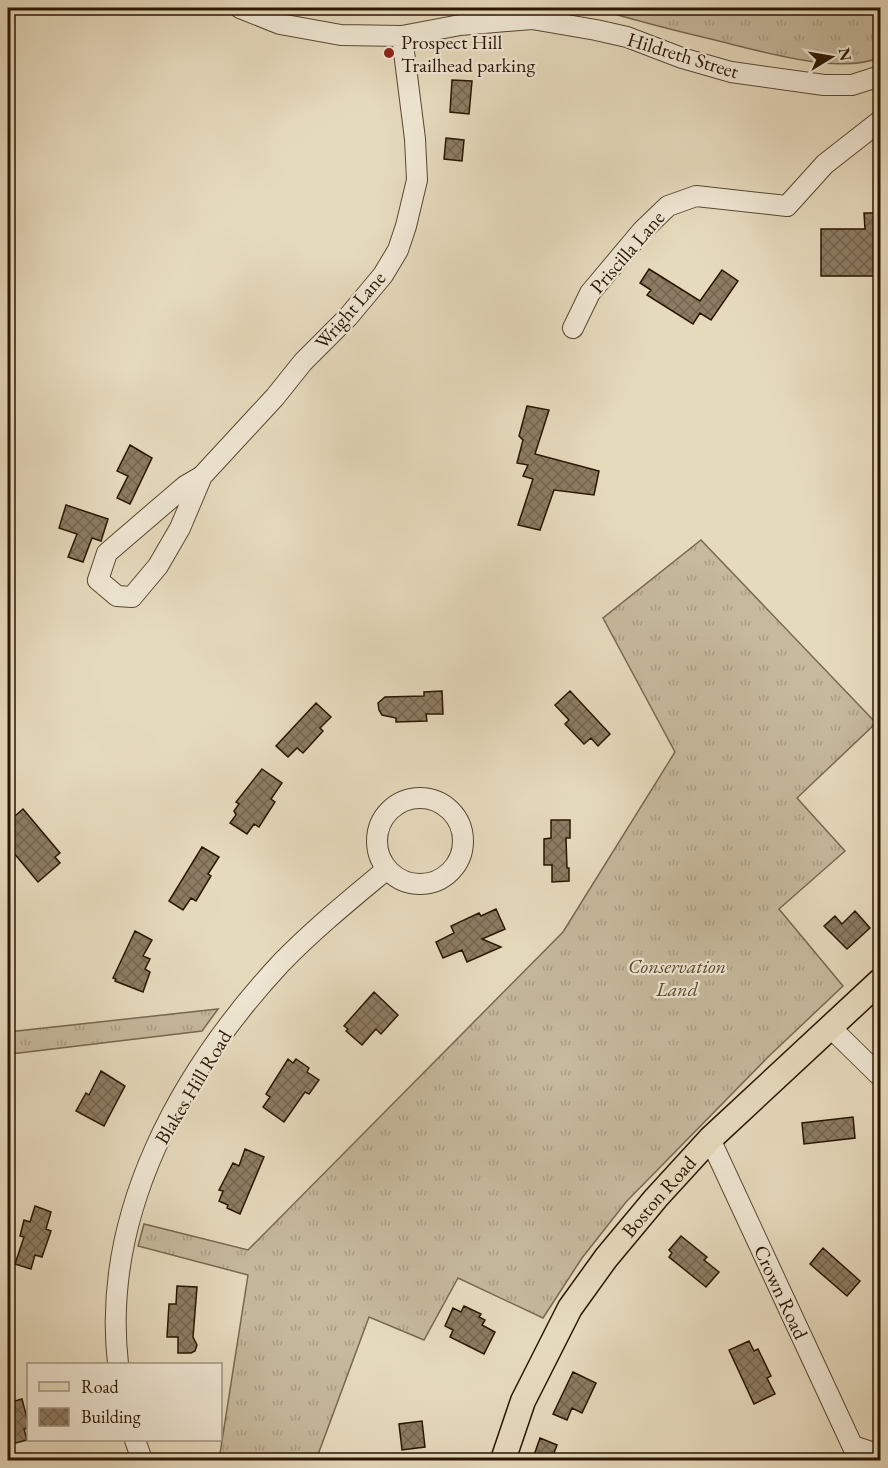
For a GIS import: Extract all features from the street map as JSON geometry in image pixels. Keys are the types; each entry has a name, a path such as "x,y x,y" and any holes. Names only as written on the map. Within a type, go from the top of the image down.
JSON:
{"main road":[{"name":"Boston Road","path":"503,1461 523,1401 570,1308 606,1258 656,1198 710,1139 880,981"}],"street":[{"name":"Hildreth Street","path":"240,8 280,24 341,35 402,36 460,25 532,19 627,38 682,58 731,72 824,85 852,85 880,76"},
{"name":"Wright Lane","path":"202,476 180,528 158,566 132,597 117,596 98,580 107,553 185,486 202,476 275,397 303,362 348,317 383,275 398,250 417,180 415,139 402,36"},
{"name":"Priscilla Lane","path":"573,328 590,293 642,231 668,206 696,196 787,206 825,164 880,121"},
{"path":"424,797 443,804 454,814 462,827 463,849 458,863 448,874 428,884 413,884 399,879 387,869 380,858 377,837 380,824 392,808 404,800 424,797"},
{"name":"Blakes Hill Road","path":"118,1363 116,1287 126,1229 145,1175 172,1115 225,1032 275,971 322,924 387,869"},
{"path":"830,1028 880,1076"},
{"name":"Crown Road","path":"710,1139 856,1453 880,1455"},
{"path":"135,1441 142,1461"}],"green space":[{"path":"302,8 428,8 349,13"},
{"path":"577,8 880,8 880,57 864,62 822,63 753,50 600,10"},
{"name":"Conservation Land","path":"701,540 876,723 797,798 845,851 779,909 843,986 768,1057 626,1202 582,1258 543,1318 458,1278 424,1340 369,1317 316,1460 219,1460 248,1275 138,1246 144,1224 248,1250 563,932 675,752 603,618"},
{"path":"218,1009 202,1031 11,1054 8,1061 8,1032"}],"building":[{"path":"452,80 472,81 469,114 450,112"},
{"path":"446,138 464,140 462,161 444,159"},
{"path":"864,213 880,213 880,276 821,276 821,229 865,229"},
{"path":"649,269 700,301 722,270 738,281 711,320 700,313 693,324 647,295 651,290 640,283"},
{"path":"527,406 549,410 535,454 599,471 594,495 554,490 540,530 518,525 533,479 523,476 528,465 517,463 523,440 519,436"},
{"path":"130,445 152,458 130,504 117,498 128,476 117,471"},
{"path":"66,505 108,519 101,541 92,538 83,562 68,557 77,534 59,528"},
{"path":"442,691 443,714 426,714 427,721 396,722 396,718 382,715 379,710 378,703 385,697 424,696 424,692"},
{"path":"570,691 610,734 598,746 591,738 584,744 565,724 569,720 555,705"},
{"path":"316,703 331,717 320,728 323,731 303,753 297,748 288,757 276,746"},
{"path":"262,769 282,783 271,799 275,802 259,827 254,824 247,834 230,823 236,815 234,811 239,804 236,802"},
{"path":"23,809 60,853 55,857 60,863 38,882 8,846 8,822"},
{"path":"551,820 570,820 570,838 566,838 569,881 552,882 552,865 544,865 544,839 551,838"},
{"path":"202,847 219,857 208,874 211,876 196,901 191,898 183,910 169,901"},
{"path":"496,909 505,929 482,939 501,947 467,962 462,950 443,958 436,942 454,933 451,926 479,913 481,916"},
{"path":"855,911 870,928 847,949 824,926 835,916 842,924"},
{"path":"135,931 152,940 143,956 150,959 145,969 150,972 143,992 115,981 116,979 113,978"},
{"path":"374,992 398,1015 381,1034 376,1029 362,1045 346,1031 348,1029 344,1026"},
{"path":"288,1059 293,1063 296,1059 309,1068 307,1072 319,1080 309,1094 305,1092 284,1122 263,1107 270,1097 266,1094"},
{"path":"101,1071 125,1086 104,1126 76,1111 86,1093 89,1095"},
{"path":"853,1117 855,1138 804,1144 802,1123"},
{"path":"245,1149 264,1157 240,1214 219,1201 223,1191 219,1190 233,1163 239,1166"},
{"path":"35,1206 51,1212 46,1229 51,1231 42,1257 35,1255 31,1269 15,1264 24,1237 20,1236 24,1220 30,1222"},
{"path":"681,1236 707,1257 704,1260 719,1272 706,1287 669,1257 672,1253 669,1250"},
{"path":"823,1248 860,1281 847,1296 810,1264"},
{"path":"177,1286 197,1287 193,1337 197,1345 195,1351 191,1353 178,1353 178,1337 167,1337 169,1304 176,1304"},
{"path":"464,1306 481,1314 479,1317 485,1320 482,1325 495,1332 484,1354 450,1337 453,1330 445,1326 453,1308 461,1312"},
{"path":"749,1341 754,1351 758,1349 771,1376 767,1378 775,1394 754,1404 729,1350"},
{"path":"573,1372 596,1383 582,1413 572,1408 567,1420 553,1414"},
{"path":"22,1399 27,1418 27,1428 24,1429 27,1440 8,1445 8,1403"},
{"path":"422,1421 425,1447 402,1450 399,1424"},
{"path":"540,1438 557,1445 551,1461 532,1461"}],"place":[{"name":"Prospect Hill Trailhead parking","path":"389,53"}]}
